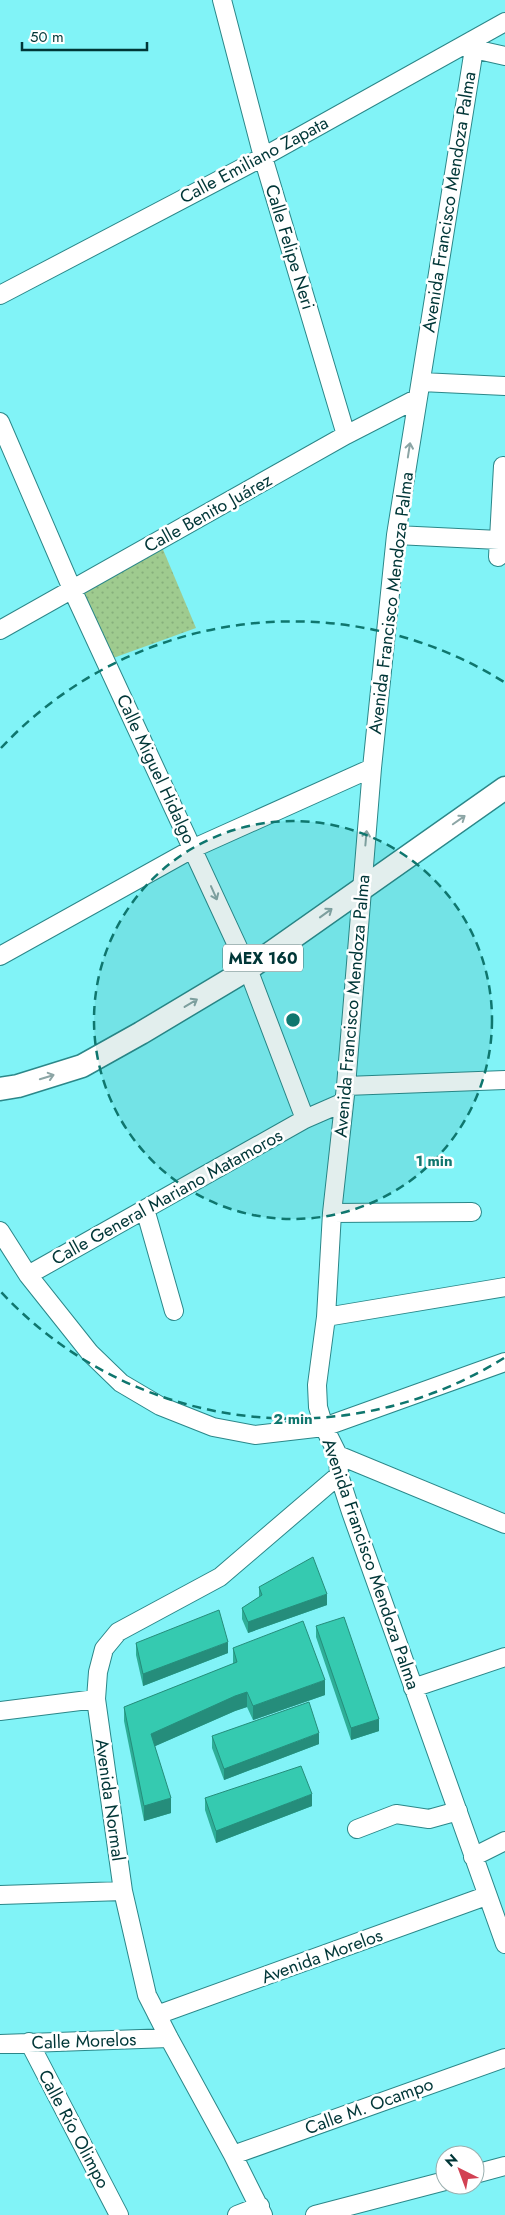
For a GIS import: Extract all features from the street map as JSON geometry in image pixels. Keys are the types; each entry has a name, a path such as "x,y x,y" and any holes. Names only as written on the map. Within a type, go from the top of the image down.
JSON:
{"main road":[{"name":"MEX 160","path":"0,1089 18,1086 82,1066 248,969 363,886 505,788"}],"street":[{"name":"Calle Felipe Neri","path":"222,0 263,157 346,435"},
{"name":"Calle Emiliano Zapata","path":"0,295 472,45 505,22"},
{"path":"472,45 505,56"},
{"name":"Avenida Francisco Mendoza Palma","path":"472,45 396,535 372,768 345,1094 332,1213 326,1317 317,1385 318,1407 324,1427 338,1455 339,1474 458,1811 486,1896 505,1944"},
{"name":"Calle Benito Juárez","path":"0,630 346,435 419,390 505,386"},
{"name":"Calle Miguel Hidalgo","path":"0,422 72,590 194,848 248,969 305,1119"},
{"path":"396,535 498,549 503,466"},
{"path":"0,956 194,848 372,768"},
{"path":"345,1094 505,1080"},
{"name":"Calle General Mariano Matamoros","path":"28,1275 305,1119 345,1094"},
{"path":"145,1209 174,1311"},
{"path":"332,1213 472,1212"},
{"path":"0,1231 28,1275 90,1353 121,1383 160,1406 213,1427 255,1435 324,1427 505,1362"},
{"path":"326,1317 505,1288"},
{"path":"338,1455 505,1524"},
{"name":"Avenida Normal","path":"262,2210 147,1995 123,1891 96,1699 98,1672 104,1649 118,1632 220,1577 339,1474"},
{"path":"413,1688 505,1657"},
{"path":"0,1711 96,1699"},
{"path":"357,1829 396,1814 429,1819 458,1811"},
{"path":"473,1856 505,1841"},
{"path":"0,1895 123,1891"},
{"name":"Avenida Morelos","path":"158,2015 486,1896"},
{"name":"Calle Morelos","path":"0,2044 169,2038"},
{"name":"Calle Río Olimpo","path":"29,2042 119,2215"},
{"name":"Calle M. Ocampo","path":"234,2155 505,2058"},
{"path":"485,2171 505,2166"},
{"path":"315,2215 435,2184"},
{"path":"237,2215 262,2210"}],"green space":[{"path":"159,540 196,628 105,661 72,589"}],"building":[{"path":"313,1557 327,1594 248,1622 242,1608 262,1595 259,1587"},
{"path":"219,1610 228,1642 143,1674 136,1643"},
{"path":"344,1617 379,1719 351,1728 316,1626"},
{"path":"303,1621 325,1680 253,1706 247,1692 151,1734 171,1798 144,1806 124,1707 237,1662 233,1648"},
{"path":"309,1702 319,1733 224,1769 212,1736"},
{"path":"301,1766 312,1794 216,1831 205,1798"}]}
